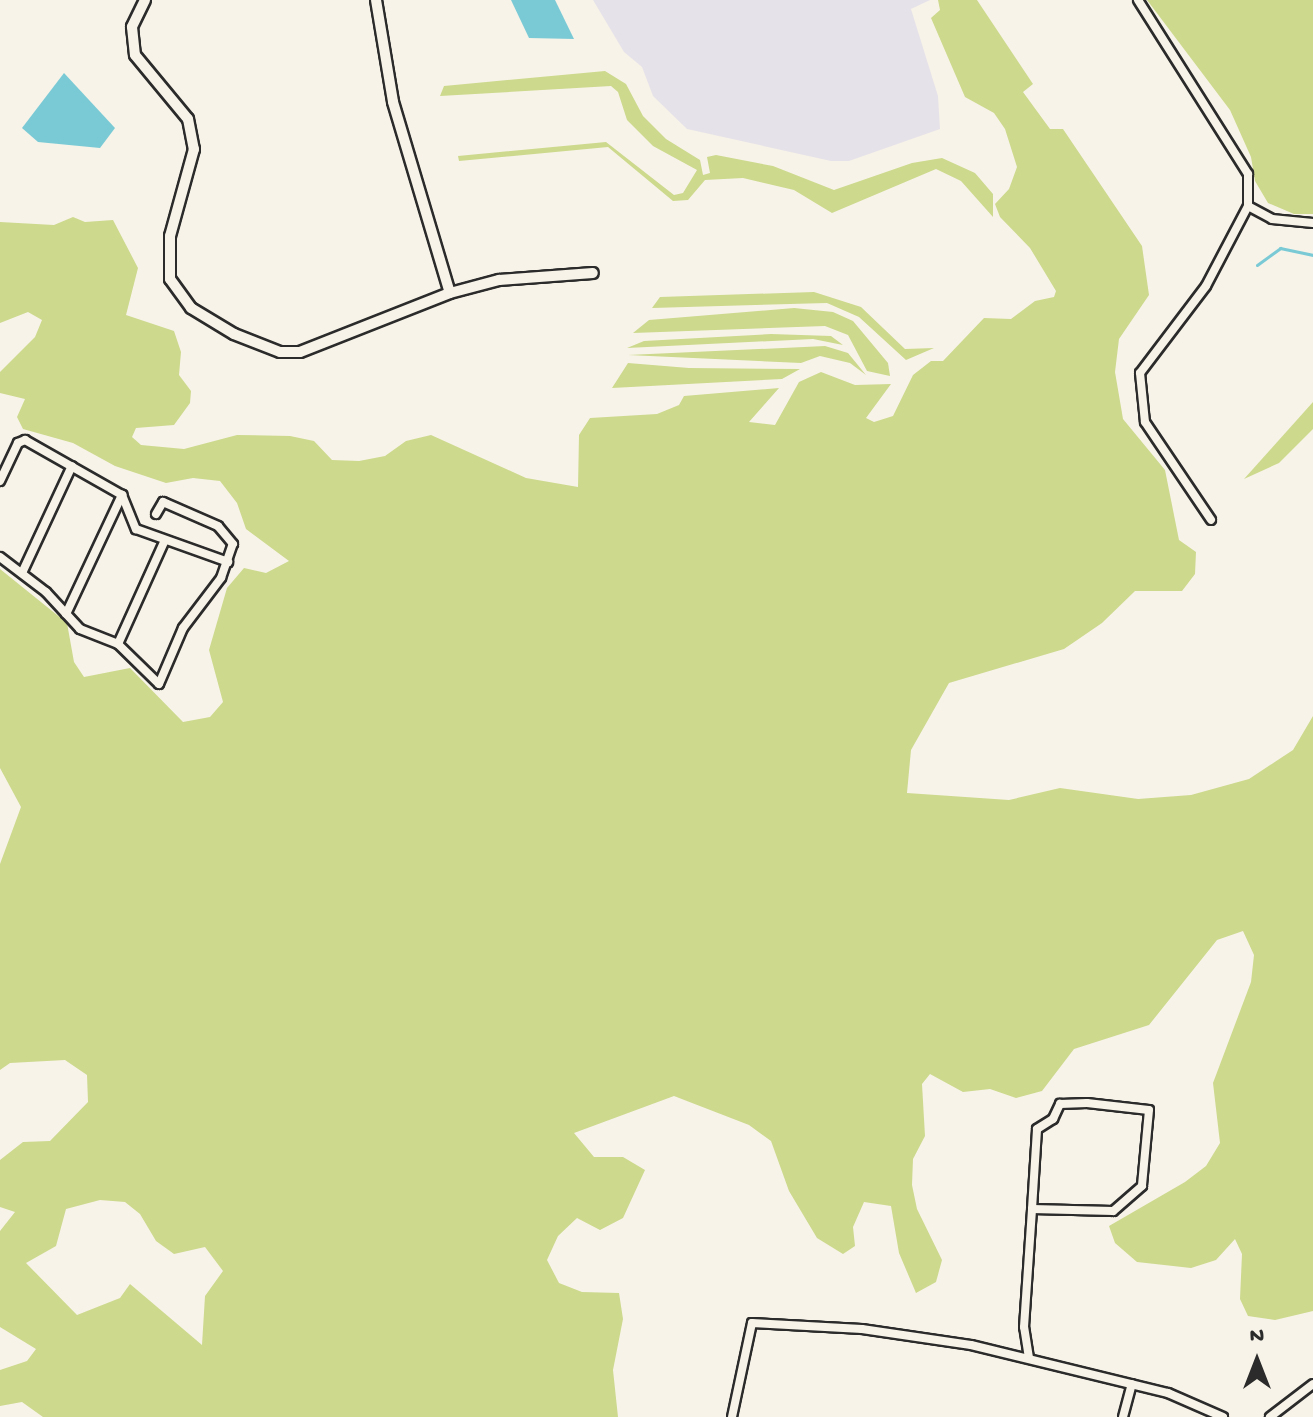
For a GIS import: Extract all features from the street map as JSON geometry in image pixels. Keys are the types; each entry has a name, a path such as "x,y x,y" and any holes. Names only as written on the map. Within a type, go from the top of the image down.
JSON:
{"street":[{"path":"145,0 132,27 135,55 188,119 192,132 192,166 167,262 177,293 191,308 257,345 300,352 450,293 514,278 593,273"},
{"path":"376,0 393,102 450,293"},
{"path":"1138,0 1248,174 1248,206 1190,312 1140,373 1145,422 1211,520"},
{"path":"1248,206 1272,219 1313,223"},
{"path":"0,481 18,443 25,440 122,495 136,529 228,562"},
{"path":"22,573 72,466"},
{"path":"66,614 122,495"},
{"path":"0,557 22,573 80,629 118,644 159,684 183,628 228,562 233,544 218,526 163,502 156,514"},
{"path":"118,644 165,540"},
{"path":"1029,1358 1024,1327 1037,1129 1053,1119 1060,1104 1149,1110 1145,1178 1131,1198 1104,1213 1032,1209"},
{"path":"732,1417 752,1323 875,1331 1029,1358 1132,1384 1223,1417"},
{"path":"1123,1417 1132,1384"},
{"path":"1270,1417 1313,1384"}],"shaded area":[{"path":"593,0 930,0 911,9 938,96 940,129 849,161 831,161 687,129 653,96 642,67 624,52"}],"green space":[{"path":"938,0 977,0 1033,84 1023,92 1050,129 1063,129 1142,246 1149,295 1119,339 1115,372 1123,419 1165,470 1179,540 1196,552 1195,574 1182,591 1135,591 1102,623 1064,649 949,683 911,750 907,793 1009,800 1060,788 1138,799 1191,795 1249,779 1293,750 1313,716 1313,1311 1275,1320 1248,1316 1240,1299 1242,1254 1235,1239 1216,1260 1191,1268 1137,1262 1115,1243 1109,1226 1185,1182 1206,1166 1220,1143 1213,1083 1251,982 1254,955 1243,931 1217,940 1149,1025 1074,1049 1042,1091 1016,1098 990,1089 963,1092 930,1074 922,1084 925,1136 913,1159 912,1185 917,1209 942,1260 936,1282 916,1293 899,1253 891,1206 864,1202 853,1227 855,1246 843,1254 817,1238 789,1191 771,1141 749,1125 674,1096 574,1133 594,1157 623,1157 645,1170 623,1218 600,1230 577,1218 558,1236 547,1260 559,1283 582,1292 619,1293 623,1319 613,1370 618,1417 43,1417 22,1402 0,1406 0,1370 27,1361 36,1349 0,1327 0,1231 15,1212 0,1207 0,1160 23,1142 50,1141 88,1102 87,1075 65,1060 10,1063 0,1070 0,864 21,807 0,768 0,569 67,623 74,662 84,677 130,668 183,722 210,717 223,702 209,650 227,588 244,568 266,573 289,561 246,529 237,503 220,481 193,478 166,483 115,466 73,443 23,429 17,417 25,399 0,393 0,372 35,337 42,320 28,312 0,323 0,222 54,225 73,217 85,222 113,220 138,268 126,315 174,331 181,352 179,375 191,391 190,403 174,425 136,428 132,437 141,445 184,449 237,435 290,436 314,441 332,460 359,461 385,456 406,441 431,435 526,478 578,487 579,435 590,418 657,414 679,405 684,396 779,388 749,422 775,425 799,382 821,372 855,385 891,384 866,418 874,422 893,416 913,375 931,361 943,361 984,318 1011,319 1035,301 1054,297 1056,291 1030,248 1000,217 995,204 1009,189 1017,167 1005,129 994,113 965,97 931,18 940,10","holes":["100,1200 125,1202 140,1214 156,1241 174,1254 205,1247 223,1271 205,1296 202,1345 130,1284 120,1298 77,1315 26,1263 56,1246 66,1209"]},
{"path":"1147,0 1313,0 1313,214 1294,214 1268,203 1255,181 1251,157 1230,110"},
{"path":"605,71 626,84 643,116 666,139 700,160 703,175 710,173 707,157 716,155 773,166 834,190 912,163 942,158 975,173 993,194 993,217 961,181 936,169 832,213 794,190 743,178 705,180 688,200 673,201 608,147 459,161 458,156 606,142 674,195 683,193 697,170 653,146 627,120 618,92 611,86 440,96 444,86"},
{"path":"814,292 861,307 905,349 934,348 906,360 859,317 827,303 652,308 660,297"},
{"path":"794,308 833,312 853,321 888,363 890,376 867,371 848,335 825,326 633,333 649,320"},
{"path":"771,334 831,336 843,345 813,339 627,348 644,341"},
{"path":"825,346 848,353 866,375 850,363 820,356 801,363 628,355"},
{"path":"628,363 689,368 800,369 782,379 612,388"},
{"path":"1313,402 1313,429 1279,463 1244,479"}],"water":[{"path":"511,0 555,0 574,39 529,38"},
{"path":"64,73 115,128 100,148 38,142 22,128"}],"waterway":[{"path":"1257,265 1280,248 1313,255"}]}
